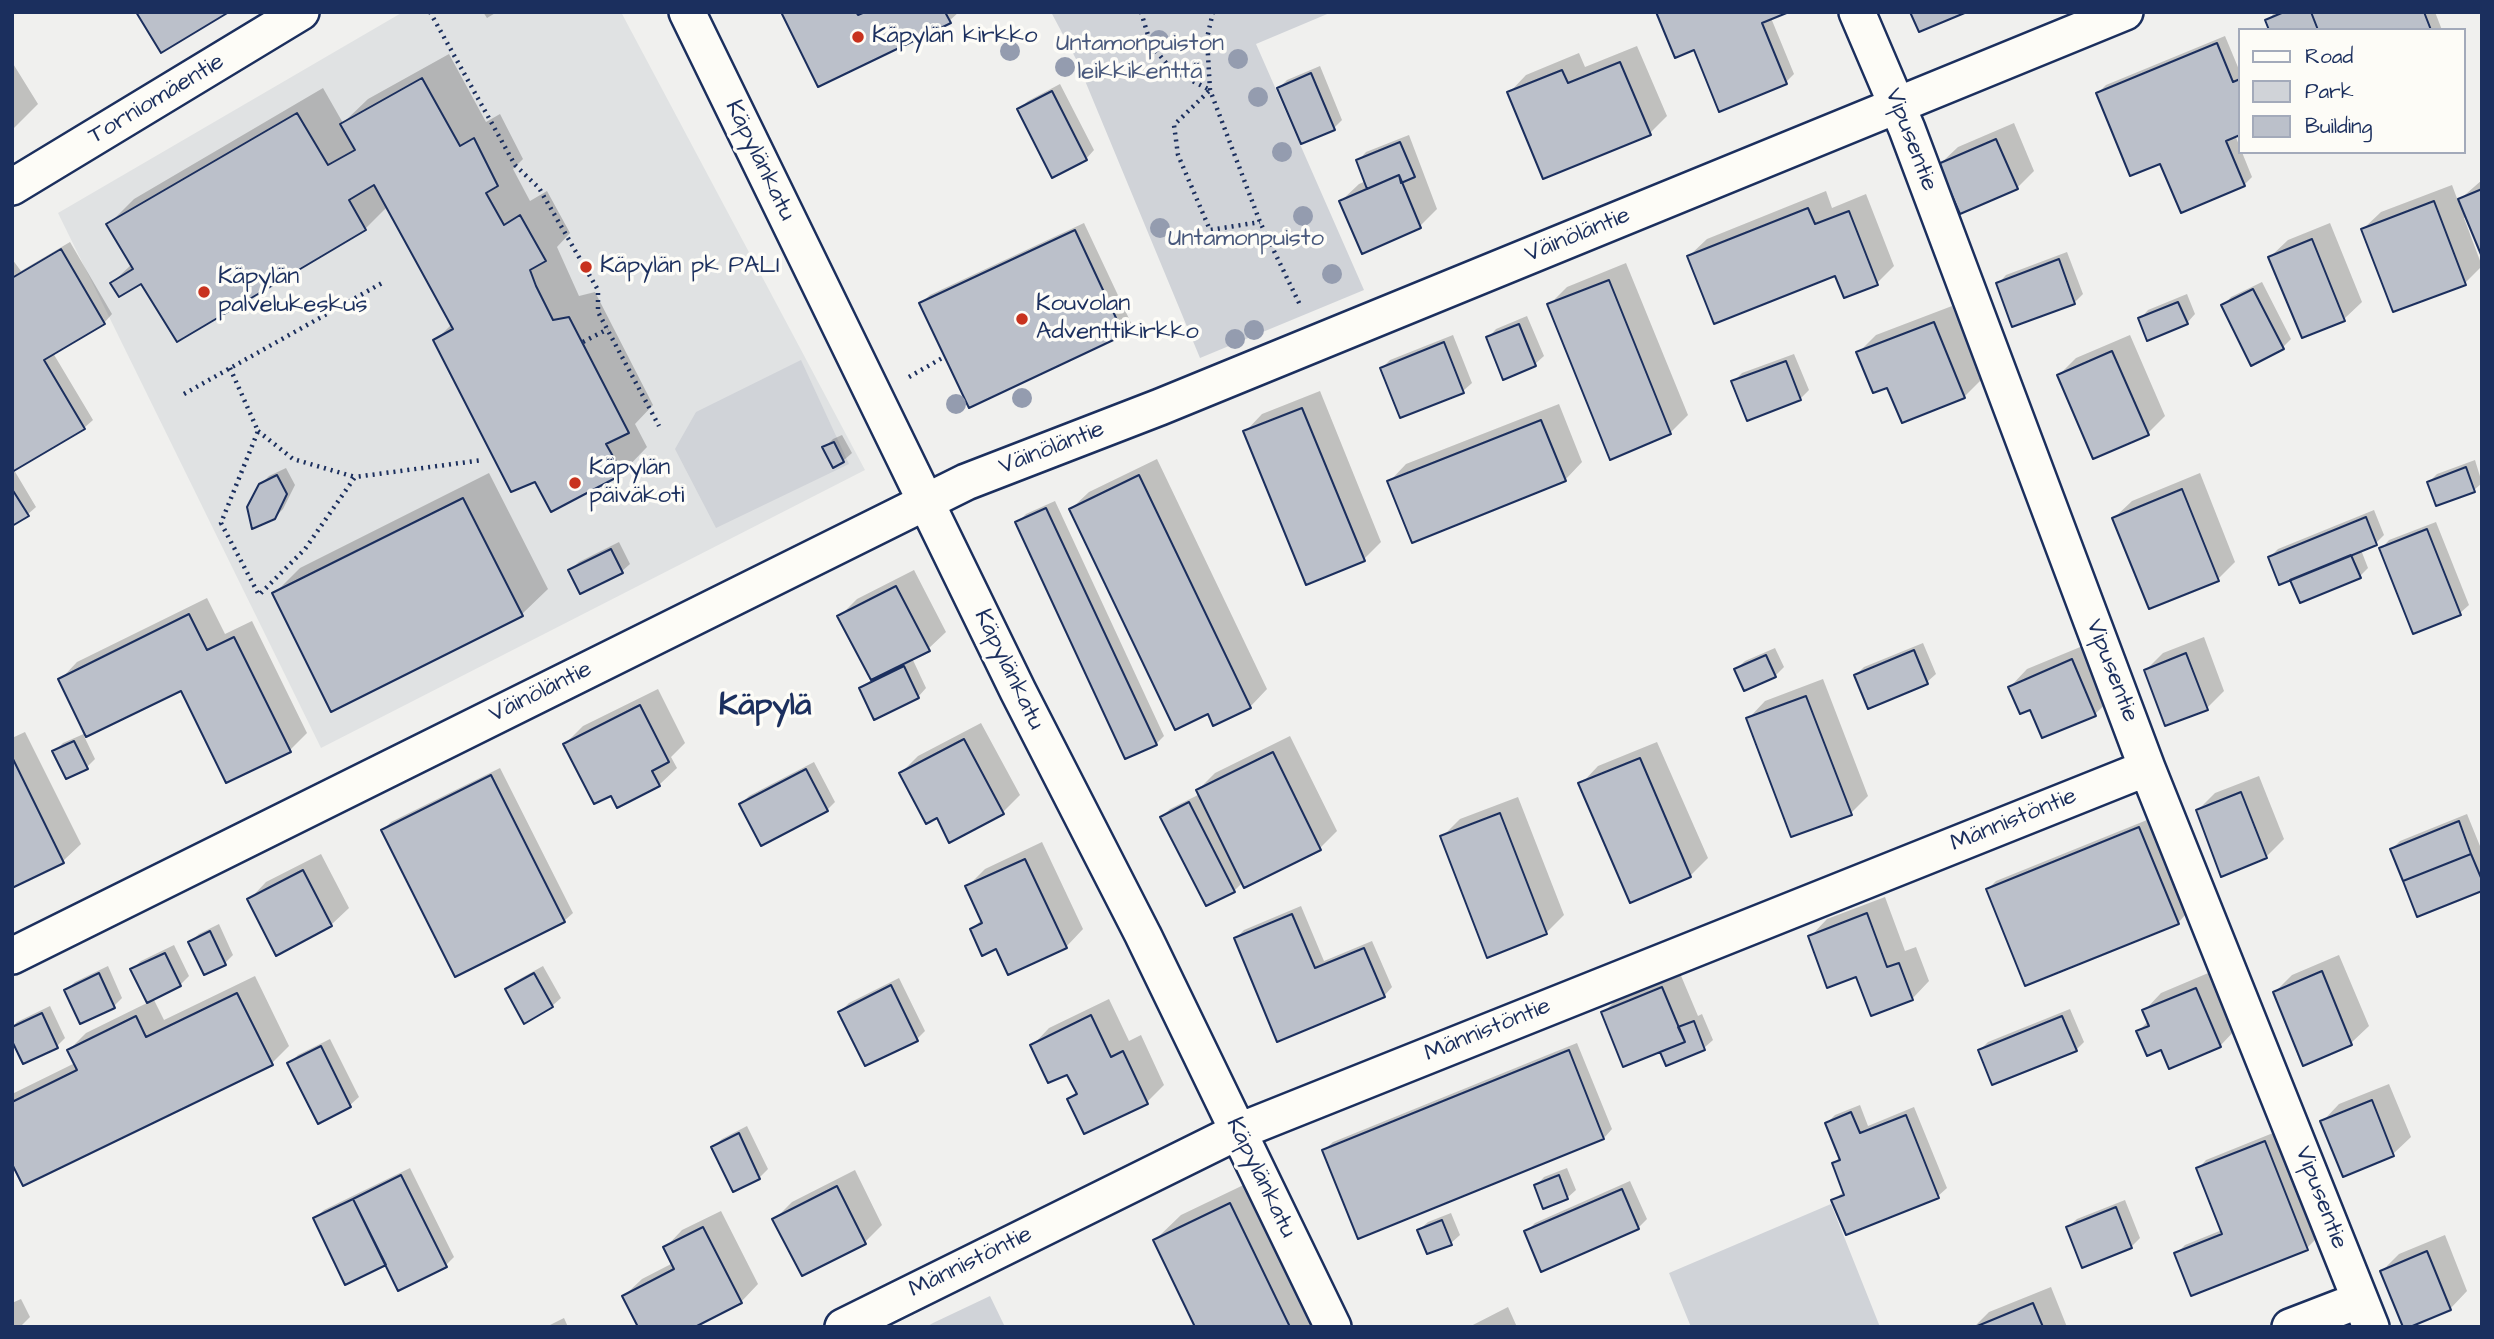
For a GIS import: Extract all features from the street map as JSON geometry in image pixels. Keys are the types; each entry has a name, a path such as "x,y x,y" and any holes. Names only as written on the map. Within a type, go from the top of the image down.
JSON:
{"street":[{"name":"Torniomäentie","path":"12,187 302,12"},
{"name":"Käpylänkatu","path":"687,12 1018,691 1143,935 1333,1327"},
{"name":"Vipusentie","path":"1857,12 1898,106 2147,768 2365,1313"},
{"name":"Väinöläntie","path":"12,956 925,500 1160,407 2125,12"},
{"name":"Männistöntie","path":"843,1327 1237,1132 2147,768"},
{"path":"2290,1327 2365,1313"}],"path":[{"path":"430,12 514,165 539,188 598,290 598,312 659,426"},
{"path":"1141,12 1151,45 1173,71 1210,90"},
{"path":"1213,12 1207,38 1210,90 1260,222 1317,342"},
{"path":"1210,90 1174,124 1178,155 1210,230 1260,222"},
{"path":"184,394 383,283"},
{"path":"583,342 608,329"},
{"path":"908,377 944,357"},
{"path":"230,368 258,431 293,458 355,477 483,460"},
{"path":"258,431 221,523 259,595 305,549 355,477"}],"shaded area":[{"path":"403,12 621,12 865,470 321,748 58,213"}],"green space":[{"name":"Untamonpuisto","path":"1051,12 1332,12 1256,44 1364,290 1200,358 1076,59"},
{"path":"801,360 849,464 716,528 675,449 696,412"},
{"path":"1831,1204 1880,1327 1691,1327 1669,1273"},
{"path":"990,1296 1005,1327 926,1327 933,1323"}],"building":[{"path":"136,12 229,12 161,53"},
{"name":"Käpylän kirkko","path":"781,12 856,12 858,15 865,12 945,12 951,23 818,87"},
{"path":"1656,12 1789,12 1762,23 1787,84 1719,112 1694,50 1675,58"},
{"path":"1910,12 1967,12 1919,32"},
{"path":"2284,12 2311,12 2317,28 2268,28 2265,20"},
{"path":"2311,12 2424,12 2430,28 2317,28"},
{"path":"2217,43 2233,82 2238,80 2238,136 2226,141 2245,186 2181,213 2160,164 2130,176 2096,93"},
{"path":"1620,62 1651,135 1543,179 1507,92 1562,70 1568,83"},
{"path":"1311,73 1335,130 1301,144 1277,88"},
{"name":"Käpylän palvelukeskus","path":"422,78 460,146 474,138 498,186 486,193 504,225 520,215 546,261 530,270 553,320 569,317 629,433 606,444 623,474 551,512 535,482 511,492 433,340 453,329 374,185 349,200 366,230 177,342 141,284 119,297 110,283 133,269 106,224 297,113 328,165 355,150 340,124"},
{"path":"1052,91 1087,160 1052,178 1017,109"},
{"path":"1996,139 2018,189 1960,214 1938,164"},
{"path":"1400,142 1415,177 1401,183 1399,175 1367,189 1356,160"},
{"path":"1399,175 1421,228 1362,254 1339,201"},
{"path":"2482,189 2482,257 2458,199"},
{"path":"2434,201 2466,285 2393,312 2361,229"},
{"path":"1808,208 1815,224 1849,211 1878,285 1844,298 1835,276 1714,324 1687,256"},
{"name":"Kouvolan Adventtikirkko","path":"1075,230 1124,335 969,408 919,303"},
{"path":"2312,239 2345,321 2302,338 2268,257"},
{"path":"61,249 105,324 44,360 85,429 12,472 12,278"},
{"path":"2059,259 2075,304 2012,327 1996,283"},
{"path":"1609,280 1671,434 1610,460 1547,304"},
{"path":"2253,289 2284,349 2251,366 2221,305"},
{"path":"2178,302 2188,324 2147,341 2138,318"},
{"path":"1934,322 1965,398 1902,423 1887,388 1873,393 1856,352"},
{"path":"1519,324 1536,366 1503,380 1486,337"},
{"path":"1444,342 1464,393 1400,418 1380,368"},
{"path":"2112,351 2149,435 2093,459 2057,375"},
{"path":"1786,361 1801,400 1747,421 1731,381"},
{"path":"1302,408 1365,561 1306,585 1243,431"},
{"path":"1541,420 1566,481 1412,543 1387,481"},
{"path":"834,442 844,462 833,468 822,447"},
{"path":"2466,467 2475,492 2436,506 2427,482"},
{"path":"277,475 287,494 275,519 252,529 247,507 259,484"},
{"path":"1139,475 1251,708 1213,726 1208,714 1175,730 1069,509"},
{"path":"12,489 29,516 12,526"},
{"path":"2182,489 2219,581 2149,609 2112,518"},
{"path":"463,498 523,616 331,712 272,593"},
{"path":"1046,508 1157,745 1125,759 1015,522"},
{"path":"2366,517 2377,545 2279,585 2268,557"},
{"path":"2427,529 2461,615 2413,634 2379,548"},
{"path":"611,549 623,573 580,594 568,570"},
{"path":"2351,555 2361,578 2300,603 2290,580"},
{"path":"896,586 930,651 871,680 837,616"},
{"path":"189,614 207,650 234,637 291,752 226,783 181,691 86,737 58,679"},
{"path":"1914,650 1928,684 1868,709 1854,675"},
{"path":"2186,653 2208,710 2165,726 2144,670"},
{"path":"1766,655 1776,677 1744,691 1734,669"},
{"path":"2072,659 2096,716 2042,738 2030,710 2020,714 2008,687"},
{"path":"904,666 919,698 874,720 859,688"},
{"path":"1806,696 1852,815 1791,837 1746,718"},
{"path":"640,705 669,762 652,771 660,786 617,808 611,796 594,804 563,744"},
{"path":"964,739 1004,814 949,843 937,818 926,824 899,773"},
{"path":"74,741 88,769 66,779 52,751"},
{"path":"1273,752 1321,850 1244,888 1196,790"},
{"path":"12,757 64,863 12,888"},
{"path":"1640,758 1691,877 1630,903 1578,783"},
{"path":"806,769 828,811 761,846 739,804"},
{"path":"491,775 565,922 455,977 381,830"},
{"path":"2241,792 2267,858 2221,877 2196,810"},
{"path":"1189,802 1235,892 1206,906 1160,817"},
{"path":"1500,813 1547,934 1487,958 1440,836"},
{"path":"2459,821 2471,854 2403,881 2390,849"},
{"path":"2139,827 2179,924 2025,986 1986,889"},
{"path":"2471,854 2482,880 2482,891 2417,917 2403,881"},
{"path":"1025,859 1067,948 1008,975 996,949 982,956 970,929 982,923 965,886"},
{"path":"303,870 332,926 276,956 247,899"},
{"path":"1867,913 1887,967 1899,963 1913,1000 1871,1016 1856,977 1827,988 1808,936"},
{"path":"1292,914 1315,968 1364,948 1385,997 1277,1042 1234,938"},
{"path":"210,931 226,965 204,975 188,942"},
{"path":"165,953 181,986 147,1003 130,969"},
{"path":"2322,971 2352,1045 2303,1066 2273,992"},
{"path":"99,973 115,1008 80,1024 64,990"},
{"path":"534,973 553,1007 524,1024 505,989"},
{"path":"891,985 918,1041 865,1066 838,1012"},
{"path":"1662,987 1685,1042 1623,1067 1601,1012"},
{"path":"2196,988 2221,1047 2169,1069 2161,1050 2147,1056 2136,1031 2149,1026 2142,1010"},
{"path":"237,993 273,1065 23,1186 12,1164 12,1102 77,1070 67,1050 136,1016 146,1037"},
{"path":"42,1013 58,1048 23,1064 12,1041 12,1027"},
{"path":"1091,1015 1111,1057 1123,1051 1148,1104 1084,1134 1067,1099 1077,1094 1067,1075 1048,1083 1030,1045"},
{"path":"2062,1016 2077,1051 1992,1085 1978,1050"},
{"path":"1694,1021 1705,1050 1666,1066 1660,1052 1685,1042 1678,1027"},
{"path":"321,1046 351,1107 318,1124 287,1063"},
{"path":"1569,1050 1604,1139 1358,1239 1322,1150"},
{"path":"2372,1100 2394,1156 2343,1177 2320,1121"},
{"path":"1851,1112 1860,1133 1906,1115 1939,1198 1846,1235 1831,1200 1844,1195 1832,1163 1840,1160 1825,1123"},
{"path":"739,1133 760,1179 733,1192 711,1147"},
{"path":"2265,1141 2308,1250 2191,1296 2174,1253 2222,1234 2196,1168"},
{"path":"401,1175 447,1267 398,1291 353,1199"},
{"path":"1559,1175 1568,1199 1543,1209 1534,1185"},
{"path":"837,1186 866,1244 802,1276 772,1219"},
{"path":"1622,1189 1639,1229 1541,1272 1524,1231"},
{"path":"353,1199 386,1265 345,1285 313,1218"},
{"path":"1230,1203 1290,1327 1195,1327 1153,1240"},
{"path":"2116,1207 2132,1248 2082,1268 2066,1227"},
{"path":"1442,1220 1452,1245 1427,1254 1417,1230"},
{"path":"703,1227 742,1303 695,1327 638,1327 622,1296 674,1269 663,1247"},
{"path":"2427,1251 2451,1310 2410,1327 2403,1327 2380,1271"},
{"path":"2033,1303 2043,1327 1975,1327"}],"place":[{"name":"Käpylän kirkko","path":"858,37"},
{"name":"Käpylän pk PALI","path":"586,267"},
{"name":"Käpylän palvelukeskus","path":"204,292"},
{"name":"Kouvolan Adventtikirkko","path":"1022,319"},
{"name":"Käpylän päiväkoti","path":"575,483"}],"district":[{"name":"Käpylä","path":"765,707"}],"park label":[{"name":"Untamonpuiston leikkikenttä","path":"1140,59"}]}
